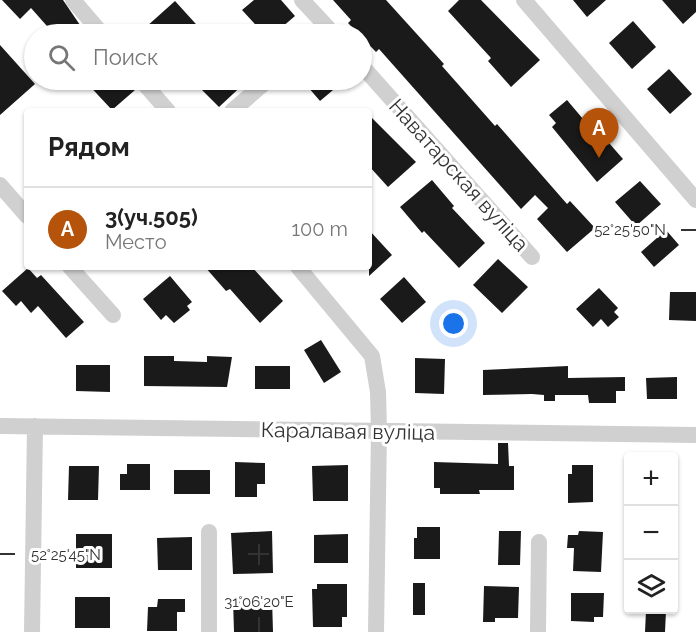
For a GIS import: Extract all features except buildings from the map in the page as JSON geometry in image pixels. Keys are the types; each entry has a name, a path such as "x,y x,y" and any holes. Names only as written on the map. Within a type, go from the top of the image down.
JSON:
{"street":[{"path":"73,0 93,24"},
{"path":"302,0 321,24"},
{"path":"524,0 696,200"},
{"name":"Наватарская вуліца","path":"372,77 532,257"},
{"path":"150,90 165,108"},
{"path":"235,108 256,90"},
{"path":"0,185 24,213"},
{"path":"73,270 112,315"},
{"path":"300,270 372,356 378,392 379,431 376,632"},
{"name":"Каралавая вуліца","path":"0,426 696,435"},
{"path":"32,632 35,426"},
{"path":"209,532 209,632"},
{"path":"538,632 539,542"}],"place":[{"name":"3(уч.505)","path":"599,158"}]}
